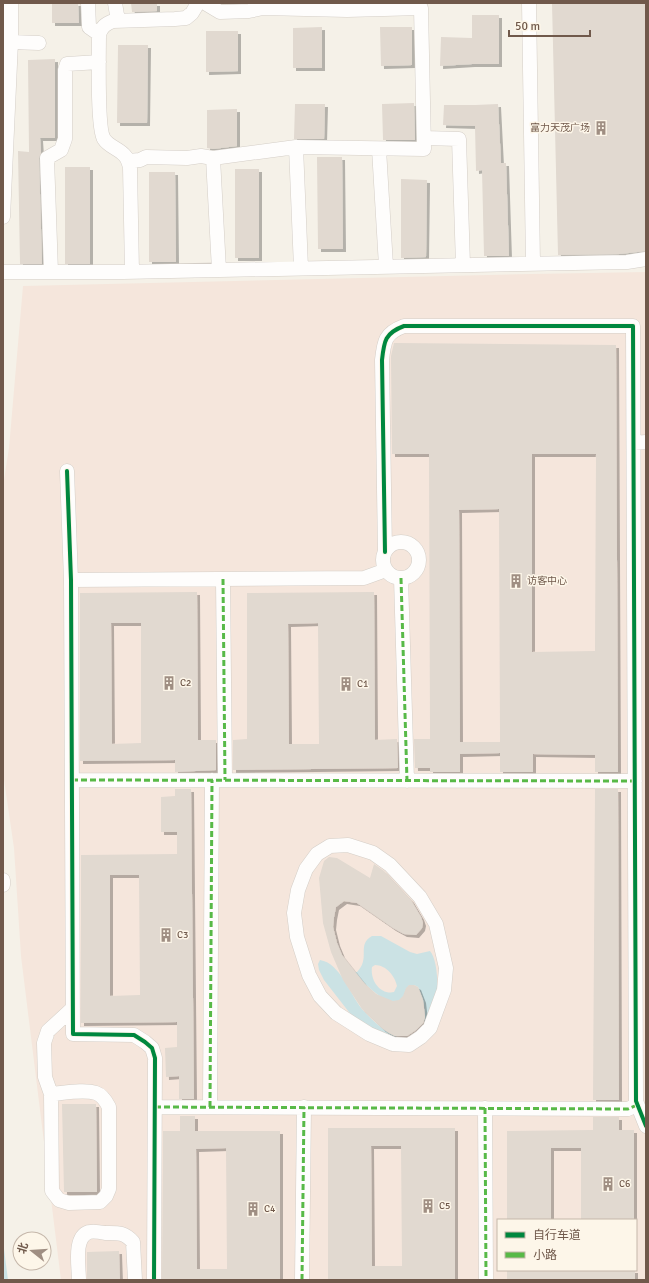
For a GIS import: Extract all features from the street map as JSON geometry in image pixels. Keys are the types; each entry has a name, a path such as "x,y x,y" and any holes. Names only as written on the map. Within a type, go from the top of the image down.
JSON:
{"street":[{"path":"3,217 6,72 11,42 11,3"},
{"path":"88,3 89,27 99,34"},
{"path":"115,3 118,21"},
{"path":"132,272 130,168 126,157 103,138 100,123 99,34 102,27 106,24 118,21 186,18 192,13 198,3"},
{"path":"128,161 140,160 146,157 187,158 201,156 213,158 296,147 424,149 424,5 378,6 347,10 297,6 263,8 249,11 220,12 205,3"},
{"path":"529,3 533,264"},
{"path":"11,42 39,43"},
{"path":"51,272 47,158 61,150 65,139 65,70 67,64 99,62"},
{"path":"424,138 459,139 463,265"},
{"path":"296,147 301,268"},
{"path":"379,149 386,266"},
{"path":"213,158 219,270"},
{"path":"3,272 132,272 533,264 627,262 646,259"},
{"path":"385,552 394,544 400,542 406,543 415,549 419,560 415,570 411,574 401,578 390,574 386,570 384,564 382,360 383,347 386,337 395,330 404,326 633,326 640,331 640,442 635,781 641,907 641,964 636,1101 646,1126"},
{"path":"67,471 71,580 73,1034 134,1035 152,1048 155,1058 154,1280"},
{"path":"71,580 364,578 386,570"},
{"path":"401,578 407,781"},
{"path":"210,1107 223,579"},
{"path":"72,780 635,781"},
{"path":"348,845 373,853 390,865 420,897 436,924 446,968 444,990 430,1028 421,1037 409,1045 393,1044 369,1034 336,1013 320,996 309,975 297,937 294,913 298,890 306,869 317,854 330,846 348,845"},
{"path":"3,880 3,885"},
{"path":"52,1094 88,1092 98,1093 106,1100 109,1107 109,1189 106,1196 100,1202 69,1203 59,1200 52,1191 52,1094 45,1077 44,1043 48,1031 73,1008"},
{"path":"155,1107 628,1109 637,1105"},
{"path":"302,1280 304,1107"},
{"path":"485,1108 486,1280"},
{"path":"79,1280 78,1244 82,1237 90,1232 118,1233 127,1236 133,1242 135,1280"}],"shaded area":[{"path":"646,272 646,1280 61,1280 21,956 14,848 3,773 3,486 9,448 23,286"}],"water":[{"path":"372,936 381,936 410,952 417,954 430,951 433,955 437,976 437,991 435,1002 424,1025 424,1005 418,987 409,985 402,998 393,1002 374,992 354,972 357,972 361,967 364,957 365,943","holes":["379,965 386,969 394,978 397,986 394,992 380,989 374,981 372,967"]},
{"path":"320,960 327,962 339,973 362,1009 370,1017 383,1029 399,1038 380,1035 352,1016 324,980 319,970 318,964"},
{"path":"3,1241 8,1280 3,1280"}],"building":[{"path":"52,3 78,3 79,23 52,23"},
{"path":"131,3 157,3 157,11 132,12"},
{"name":"富力天茂广场","path":"552,3 646,3 646,251 620,254 558,255"},
{"path":"472,15 499,15 499,64 440,66 441,37 472,38"},
{"path":"322,27 322,68 293,68 293,28"},
{"path":"380,27 412,27 412,65 381,66"},
{"path":"206,31 238,31 238,71 206,72"},
{"path":"118,45 148,45 147,123 117,123"},
{"path":"55,59 55,138 40,138 41,153 39,158 42,264 20,264 18,151 29,152 28,60"},
{"path":"414,103 415,140 383,140 382,104"},
{"path":"295,104 325,104 324,139 294,139"},
{"path":"498,104 501,163 506,163 509,256 484,256 482,170 476,171 475,126 443,125 444,105"},
{"path":"237,109 237,146 213,149 207,148 207,110"},
{"path":"317,157 342,157 343,249 318,249"},
{"path":"65,167 90,167 90,264 65,264"},
{"path":"235,169 259,169 259,258 235,258"},
{"path":"149,172 175,172 176,262 149,262"},
{"path":"401,179 427,180 426,257 401,258"},
{"path":"394,343 616,345 618,772 595,772 595,755 533,754 533,772 500,772 500,753 460,754 460,772 430,772 430,768 415,768 414,739 430,739 429,454 392,454 391,356","holes":["532,454 596,454 595,651 532,652","499,509 500,742 460,742 459,510"]},
{"name":"C2","path":"197,592 198,740 216,740 216,770 175,772 175,760 80,761 80,593","holes":["111,623 141,623 141,743 112,744"]},
{"name":"C1","path":"374,592 375,740 397,739 398,768 233,770 233,740 247,739 247,593","holes":["318,623 319,744 289,744 288,624"]},
{"name":"C3","path":"175,789 191,789 194,1099 179,1099 179,1076 166,1077 165,1048 177,1047 177,1022 81,1023 81,855 177,854 177,832 161,832 161,797 175,796","holes":["110,875 139,875 140,995 110,996"]},
{"path":"595,789 618,789 619,1100 593,1100"},
{"path":"329,857 337,858 370,878 374,864 384,871 411,900 421,917 423,923 422,928 416,935 404,934 357,903 344,901 336,907 334,917 333,927 342,955 365,984 376,994 393,1001 399,1000 409,985 418,987 423,1000 425,1017 423,1023 407,1036 395,1036 383,1029 362,1009 343,980 331,952 323,923 319,878 324,861"},
{"path":"62,1104 96,1104 97,1192 64,1192"},
{"name":"C4","path":"180,1116 195,1116 195,1131 280,1131 280,1280 162,1280 163,1131 180,1131","holes":["226,1148 227,1269 197,1269 196,1149"]},
{"name":"C6","path":"593,1117 619,1117 619,1130 634,1130 634,1219 581,1219 581,1148 551,1148 551,1219 507,1219 507,1131 593,1130"},
{"name":"C5","path":"328,1128 455,1128 455,1280 328,1280","holes":["371,1146 401,1146 402,1266 372,1266"]},
{"path":"119,1251 120,1280 87,1280 87,1252"},
{"path":"507,1271 635,1271 635,1280 507,1280"}],"marked path":[{"path":"401,578 407,781"},
{"path":"223,579 225,780"},
{"path":"72,780 635,781"},
{"path":"210,1107 212,780"},
{"path":"155,1107 628,1109 637,1105"},
{"path":"302,1280 304,1107"},
{"path":"485,1108 486,1280"}],"cycle path":[{"path":"385,552 382,360 385,343 389,335 404,326 633,326 636,1101 646,1126"},
{"path":"67,471 71,580 73,1034 134,1035 152,1048 155,1058 154,1280"}],"place":[{"name":"富力天茂广场","path":"601,128"},
{"name":"访客中心","path":"516,581"},
{"name":"C2","path":"169,683"},
{"name":"C1","path":"346,684"},
{"name":"C3","path":"166,935"},
{"name":"C6","path":"608,1184"},
{"name":"C5","path":"428,1206"},
{"name":"C4","path":"253,1209"}]}
